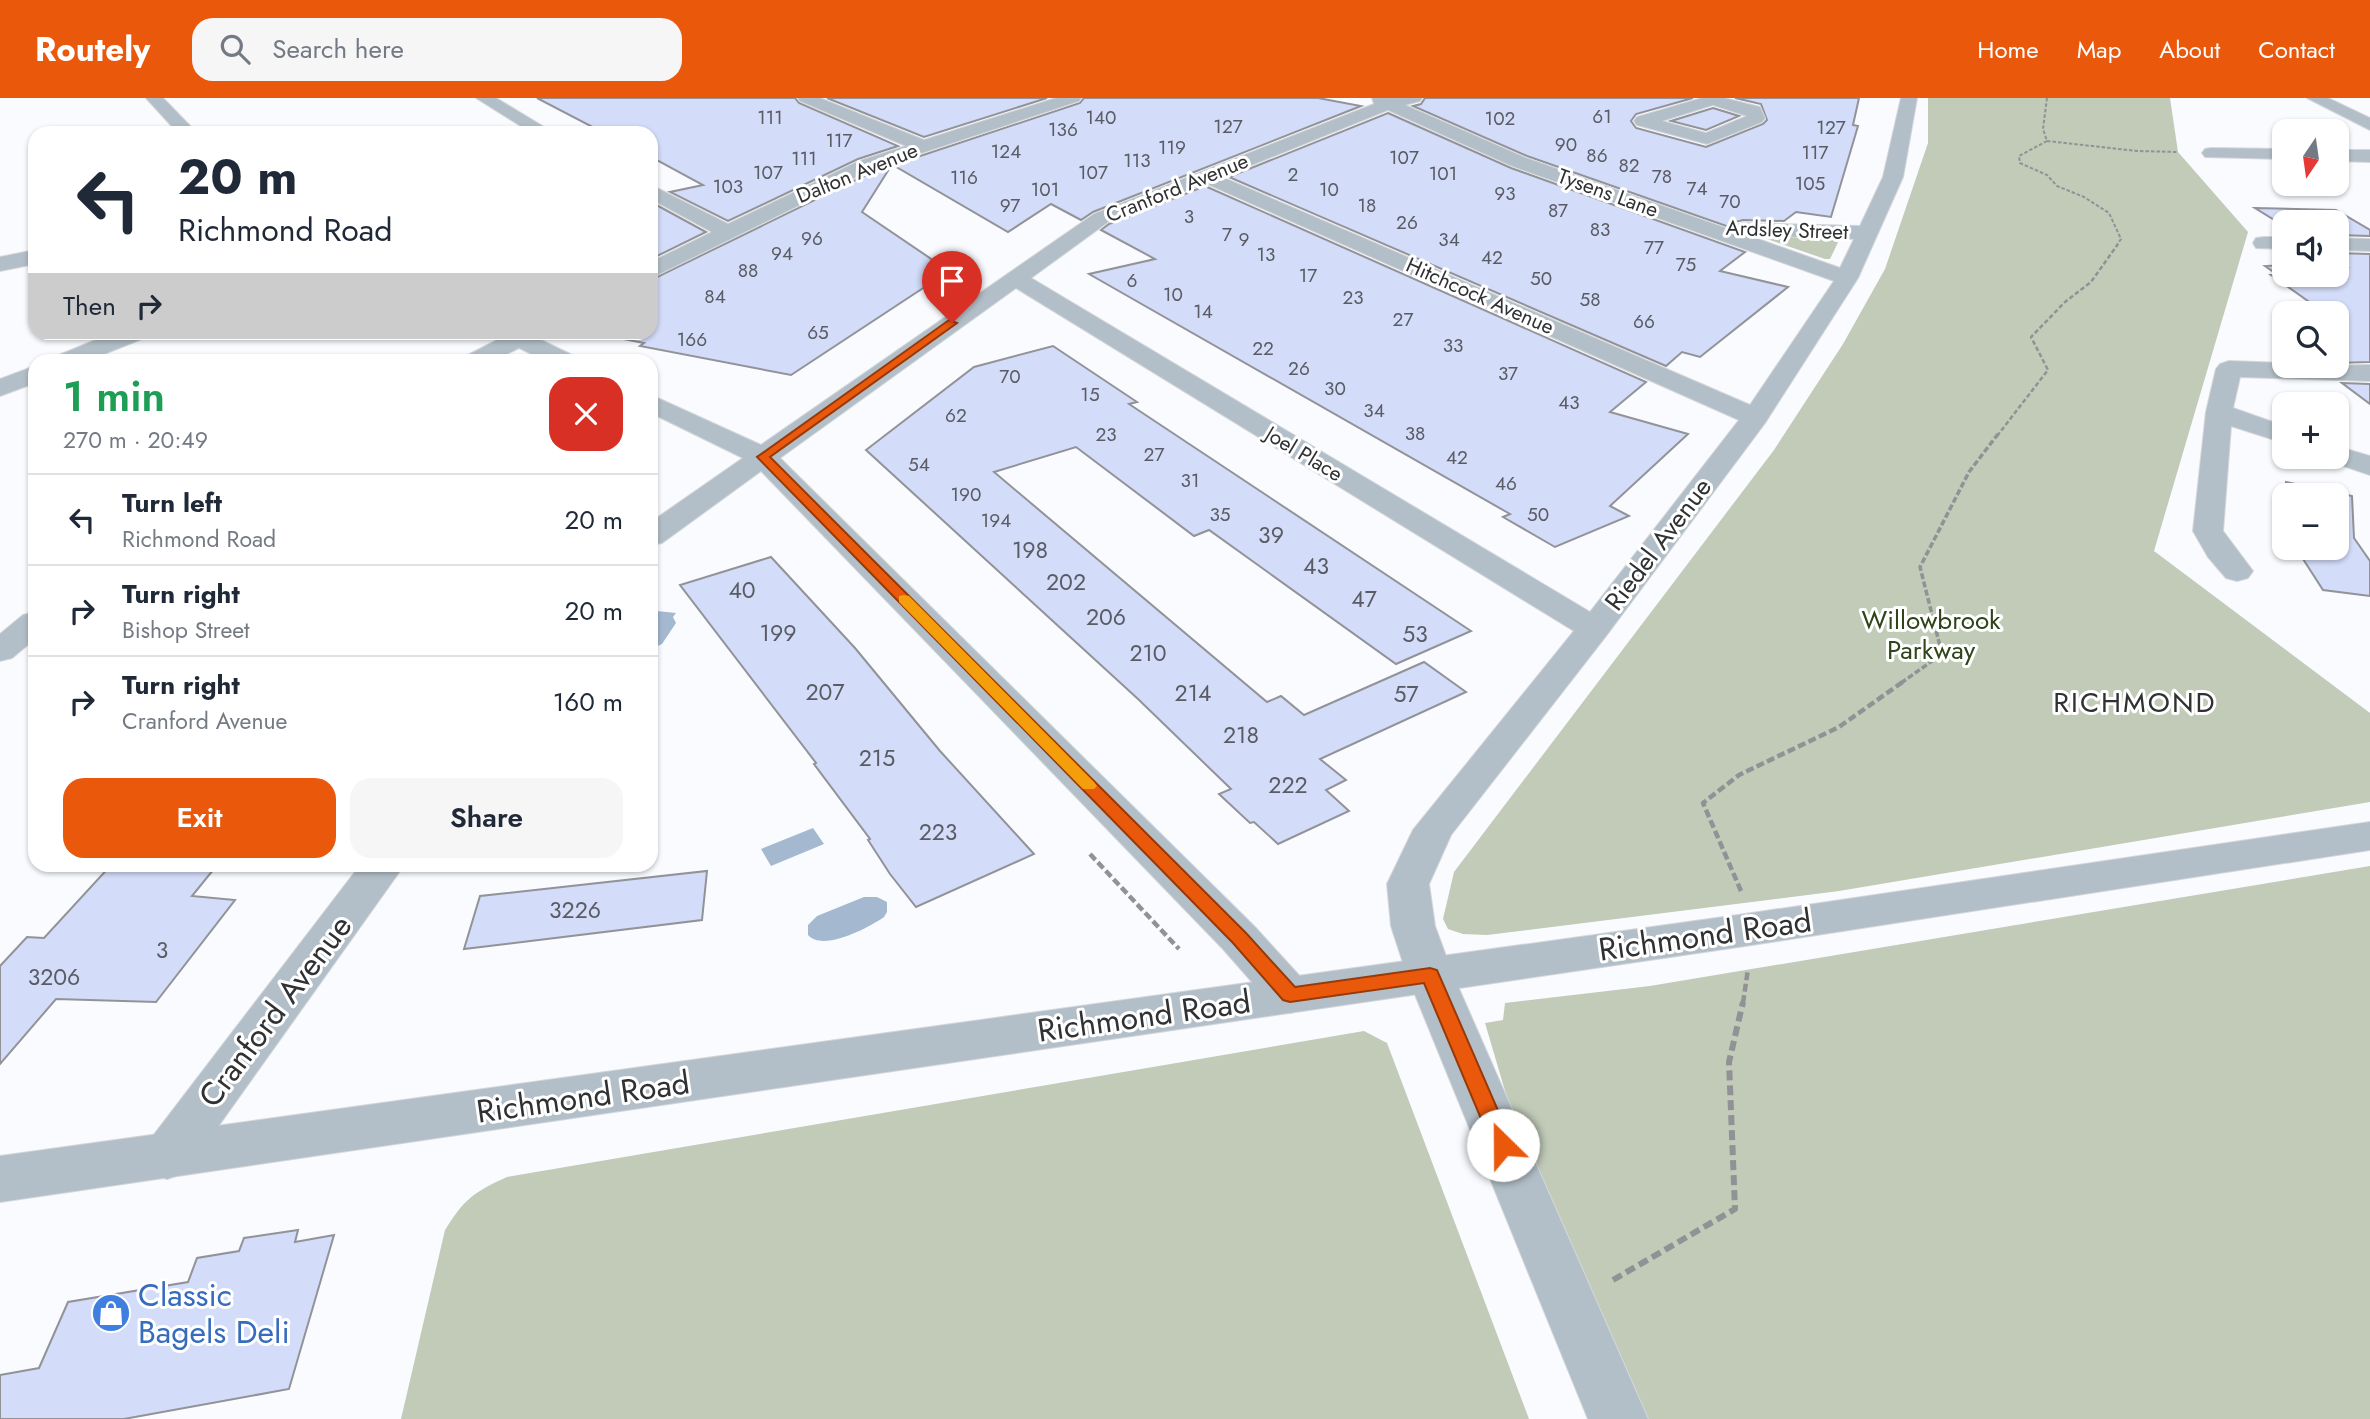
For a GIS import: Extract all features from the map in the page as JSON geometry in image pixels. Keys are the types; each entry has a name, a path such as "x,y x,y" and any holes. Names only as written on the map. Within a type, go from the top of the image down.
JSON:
{"street":[{"path":"154,98 181,126"},
{"path":"484,98 533,126"},
{"path":"806,98 922,146"},
{"name":"Dalton Avenue","path":"658,267 866,165 1073,98"},
{"name":"Cranford Avenue","path":"658,531 1101,218 1381,101 1414,98"},
{"name":"Riedel Avenue","path":"1618,1419 1430,975 1413,926 1408,884 1433,830 1594,629 1755,417 1847,278 1893,177 1909,98"},
{"path":"2315,98 2370,125"},
{"path":"1717,99 1754,111 1756,118 1707,139 1643,121 1656,117 1717,99"},
{"name":"Tysens Lane","path":"1381,101 1520,162 1847,278"},
{"path":"2211,153 2272,154"},
{"path":"2349,156 2370,156"},
{"name":"Hitchcock Avenue","path":"1205,176 1755,417"},
{"path":"658,195 727,232"},
{"name":"Ardsley Street","path":"1706,228 1869,233"},
{"path":"2349,244 2370,245"},
{"path":"0,264 28,258"},
{"name":"Joel Place","path":"1015,278 1594,629"},
{"path":"83,354 118,340"},
{"path":"487,354 510,340"},
{"path":"527,340 552,354"},
{"path":"2238,571 2219,550 2208,531 2219,412 2229,369 2370,373"},
{"path":"0,388 28,377"},
{"path":"658,406 763,457 1239,938 1290,995"},
{"path":"2219,412 2272,431"},
{"path":"2349,459 2370,466"},
{"path":"0,651 28,628"},
{"name":"Richmond Road","path":"0,1179 1430,975 2370,836"},
{"name":"Cranford Avenue","path":"167,1157 378,872"}],"path":[{"path":"2046,141 2043,130 2047,98"},
{"path":"1743,897 1703,803 1739,775 1839,727 1942,654 1920,567 1969,472 2048,370 2031,337 2065,302 2091,282 2121,239 2109,213 2084,197 2057,186 2047,174 2020,163 2019,156 2046,141 2137,151 2211,153"},
{"path":"1090,854 1179,948"},
{"path":"1602,1286 1735,1209 1729,1062 1748,980 1748,958"}],"green space":[{"name":"Willowbrook Parkway","path":"1928,98 2170,98 2178,152 2248,232 2154,551 2370,713 2370,802 1839,891 1487,935 1463,934 1448,929 1443,919 1454,872 1774,450 1843,344 1885,269 1928,143"},
{"path":"1753,234 1841,236 1830,259 1825,259"},
{"path":"2370,866 2370,1419 1647,1419 1508,1101 1485,1023 1503,1020 1505,1003 1650,986"},
{"path":"1364,1031 1387,1043 1529,1419 401,1419 445,1230 471,1198 507,1177"}],"water":[{"path":"658,611 676,613 673,617 676,623 658,646"},
{"path":"813,828 824,844 771,866 761,849"},
{"path":"864,897 877,897 887,902 884,917 857,932 834,940 815,940 808,935 808,925 817,916"}],"building":[{"path":"537,98 795,98 799,103 898,146 858,159 728,221 670,192 703,185 658,161 658,126 591,126"},
{"path":"827,98 1047,98 924,137"},
{"path":"1084,98 1318,98 1361,106 1093,212 1081,220 1051,204 1008,232 893,165 1080,103"},
{"path":"1425,98 1693,98 1636,114 1631,121 1636,128 1706,147 1767,120 1761,104 1735,98 1859,98 1853,125 1858,126 1831,217 1796,212 1784,221 1743,220 1735,222 1732,228 1527,156 1413,106 1421,104"},
{"path":"1713,108 1739,116 1706,130 1671,121"},
{"path":"1388,113 1511,168 1745,252 1720,271 1788,287 1700,357 1682,352 1666,366 1229,177"},
{"path":"891,166 862,212 949,271 791,375 640,346 644,343 629,340 658,340 658,277 874,171"},
{"path":"1205,186 1646,382 1610,412 1688,434 1610,506 1629,516 1555,547 1503,517 1510,514 1089,274 1155,259 1101,230 1109,224"},
{"path":"658,206 706,232 658,256"},
{"path":"2255,208 2336,210 2272,210 2272,219"},
{"path":"2349,218 2370,230 2370,236 2349,235"},
{"path":"2349,253 2370,254 2370,362 2349,363 2349,301 2308,301 2288,287 2349,287"},
{"path":"1053,346 1137,402 1129,404 1471,631 1396,664 1209,530 1194,536 1076,447 994,472 1267,702 1281,696 1304,715 1424,662 1466,692 1320,759 1346,780 1326,790 1349,811 1278,844 1219,794 1231,789 1138,699 866,450 974,367"},
{"path":"2342,383 2370,384 2370,404"},
{"path":"2349,495 2352,496 2354,538 2370,561 2370,596 2323,590 2304,560 2349,560"},
{"path":"771,557 855,648 940,751 1034,854 916,907 890,874 868,840 870,839 814,764 816,763 680,585"},
{"path":"707,871 702,920 464,949 480,896"},
{"path":"105,872 212,872 192,896 235,900 156,1002 56,999 0,1064 0,966 27,937 44,938"},
{"path":"298,1230 295,1242 334,1235 289,1389 124,1419 0,1419 0,1375 39,1368 68,1302 188,1282 197,1258 239,1251 244,1238"}],"slow traffic":[{"path":"904,599 1089,786"}],"place":[{"name":"Classic Bagels Deli","path":"111,1313"}],"district":[{"name":"RICHMOND","path":"2135,702"}],"route":[{"path":"952,323 763,457 1239,938 1290,995 1430,975 1503,1145"}]}
